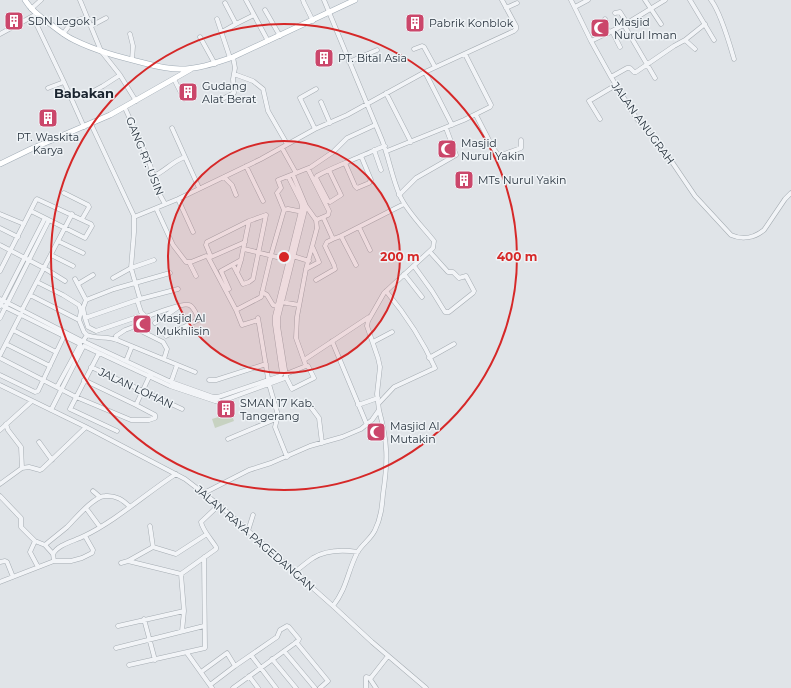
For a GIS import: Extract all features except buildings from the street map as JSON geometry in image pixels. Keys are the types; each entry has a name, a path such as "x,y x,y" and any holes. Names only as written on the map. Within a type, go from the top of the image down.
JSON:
{"main road":[{"path":"25,0 34,15 73,40 101,51 132,60 178,69 215,64 313,21 355,0"},
{"path":"0,164 125,108 192,68"}],"street":[{"path":"31,9 41,0"},
{"path":"80,0 101,51 120,75 136,101"},
{"path":"246,0 268,41"},
{"path":"303,0 313,21"},
{"path":"324,0 387,151 394,182 399,195 404,204 434,241 433,248 430,252 386,291 370,316 367,326 380,367 378,400 379,410 385,431 387,469 381,514 371,537 358,552 350,569 341,596 333,606"},
{"path":"134,217 178,199 224,177 282,148 315,129 347,115 366,103 435,67 514,32 516,26 502,0"},
{"name":"JALAN ANUGRAH","path":"571,0 611,77 637,118 672,162 695,196 730,235 738,238 746,238 757,235 764,230 785,199 791,193"},
{"path":"575,7 588,0"},
{"path":"645,0 661,24"},
{"path":"591,41 625,24 666,0"},
{"path":"690,0 714,40"},
{"path":"710,0 714,5 721,22 734,59"},
{"path":"225,3 236,24"},
{"path":"506,8 517,3"},
{"path":"265,10 280,36"},
{"path":"615,13 620,12 625,24 655,78"},
{"path":"0,34 34,15 84,127"},
{"path":"222,32 254,15"},
{"path":"63,34 72,22 84,18"},
{"path":"91,26 106,18"},
{"path":"217,19 235,68 233,79 234,93 222,99"},
{"path":"605,19 606,26 620,47"},
{"path":"611,77 627,68 630,68 634,72 647,65 685,40 705,24"},
{"path":"130,34 132,60"},
{"path":"200,37 215,64"},
{"path":"685,40 694,49"},
{"path":"414,49 422,46 424,47 435,67"},
{"path":"349,62 377,50"},
{"path":"387,151 476,115 491,105 465,54"},
{"path":"425,72 452,125"},
{"path":"234,74 253,81 262,89 268,111 287,144"},
{"path":"90,93 104,86 120,75"},
{"path":"174,79 184,99"},
{"path":"48,88 64,82"},
{"path":"600,119 589,101 616,85"},
{"path":"315,129 300,98 316,89"},
{"path":"386,93 411,142"},
{"path":"321,102 330,123"},
{"name":"GANG RT. USIN","path":"125,108 148,159 160,196 165,204"},
{"path":"476,115 493,148 499,156 521,148 521,140"},
{"path":"91,124 134,217 131,260 143,315"},
{"path":"236,310 260,298 262,292 284,210 278,193 281,188 278,180 308,169 334,152 347,138 375,125"},
{"path":"172,128 199,188"},
{"path":"399,195 416,178 456,155 446,128"},
{"path":"329,170 341,193 341,196 328,202 316,178 317,176 329,170 360,156 385,146"},
{"path":"279,303 278,326 286,376 292,389 314,378 308,366 306,366 296,338 299,305 306,269 313,248 317,228 316,220 304,205 298,192 282,148"},
{"path":"374,150 381,170"},
{"path":"345,163 357,188 369,183 371,180 360,156"},
{"path":"154,176 185,157"},
{"path":"246,166 263,201"},
{"path":"308,169 329,211 328,215 316,220"},
{"path":"224,177 232,185 236,195"},
{"path":"64,193 88,205 82,219"},
{"path":"0,271 2,264 11,251 36,200 39,199 92,224 86,238 31,211"},
{"path":"178,199 193,232"},
{"path":"316,280 335,269 325,246 327,242 404,204"},
{"path":"289,261 293,256 304,205"},
{"path":"156,208 173,245 183,259 186,262 189,262 196,276"},
{"path":"284,210 288,209 303,212"},
{"path":"2,303 98,353 171,382 216,397 269,382 282,374 275,316 303,212"},
{"path":"0,214 24,224"},
{"path":"72,214 21,312 0,357 76,397 131,420 149,420 155,418 155,415 84,380"},
{"path":"233,265 243,284 253,279 266,215 249,221 208,242 206,245 211,257 245,242"},
{"path":"0,318 2,303 27,259 47,219"},
{"path":"324,219 333,239"},
{"path":"237,273 244,249 249,221"},
{"path":"359,227 370,250"},
{"path":"0,228 18,237"},
{"path":"341,236 356,266"},
{"path":"58,241 83,254"},
{"path":"0,245 65,281"},
{"path":"306,269 319,262 313,248"},
{"path":"244,249 289,261"},
{"path":"414,266 445,312 449,312 473,294 474,291 466,276 460,278 453,272 448,272 430,252"},
{"path":"51,255 73,266"},
{"path":"189,262 206,256 208,257 236,310 242,325 258,319 269,382 278,418 275,427 287,457"},
{"path":"293,256 309,261"},
{"path":"113,278 132,268 154,260"},
{"path":"229,289 221,271 241,260"},
{"path":"86,300 135,282 170,272"},
{"path":"404,274 422,297"},
{"path":"78,284 93,275"},
{"path":"75,279 86,300 83,308 84,318 88,327 96,332 143,315 146,317 180,305 187,304 191,306 199,319 166,336"},
{"path":"37,282 79,305 81,312 79,320 84,332 93,338 109,338 117,340 195,372"},
{"path":"84,318 139,299 178,289"},
{"path":"358,405 378,400 394,387 434,369 435,367 398,305 386,291"},
{"path":"262,292 267,295 273,305 279,303 299,305"},
{"path":"30,295 79,320"},
{"path":"155,323 180,305"},
{"path":"21,312 64,336 126,361 170,386 218,402 286,376 306,366"},
{"path":"304,360 370,316"},
{"path":"117,340 116,336 133,327 163,342 167,349 164,359"},
{"path":"13,330 56,352"},
{"path":"373,342 392,332"},
{"path":"51,410 59,388 87,334"},
{"path":"0,375 36,392 64,336"},
{"path":"332,341 367,425"},
{"path":"6,344 50,366"},
{"path":"429,358 454,344"},
{"path":"126,361 132,346"},
{"path":"98,353 70,409 117,431"},
{"path":"209,380 216,380 266,364"},
{"path":"171,382 177,365"},
{"name":"JALAN LOHAN","path":"91,367 182,409"},
{"path":"136,405 150,374"},
{"name":"JALAN RAYA PAGEDANGAN","path":"0,385 86,427 176,474 204,493 219,504 388,656 426,688"},
{"path":"0,430 32,401"},
{"path":"310,406 319,418 322,443"},
{"path":"204,493 249,470 287,457 310,446 342,437 361,429 367,425 379,410"},
{"path":"228,439 278,418"},
{"path":"6,424 8,430 21,447 22,468"},
{"path":"0,484 22,468 29,467 40,470 86,427"},
{"path":"39,442 52,460"},
{"path":"53,554 58,548 85,536 130,507 176,474"},
{"path":"93,491 100,497"},
{"path":"45,545 100,497 108,495 122,499 130,507"},
{"path":"0,496 21,518 21,527 35,541 45,545 53,554 54,561"},
{"path":"181,574 216,548 201,522 219,504"},
{"path":"86,508 100,526"},
{"path":"248,531 253,515"},
{"path":"150,526 153,548"},
{"path":"121,563 153,548 176,554 207,534"},
{"path":"0,582 54,561 71,561 92,553 93,550 85,536"},
{"path":"35,541 30,552 38,567"},
{"path":"295,572 311,559 319,555 341,550 358,552"},
{"path":"129,665 205,648 204,557"},
{"path":"128,561 181,574"},
{"path":"0,562 7,562 13,576"},
{"path":"181,574 184,611 182,631"},
{"path":"118,626 184,611"},
{"path":"144,619 154,660"},
{"path":"116,648 204,626"},
{"path":"187,653 211,687 235,666 277,637 280,630 287,626 291,629 299,639 233,688"},
{"path":"296,642 328,681 320,688"},
{"path":"284,651 315,688"},
{"path":"201,672 227,653 235,666"},
{"path":"251,655 276,688"},
{"path":"366,688 366,677 370,678 388,656"},
{"path":"272,659 296,688"},
{"path":"249,676 258,688"},
{"path":"370,678 376,688"}],"green space":[{"path":"231,413 234,421 215,428 212,419"}],"place":[{"name":"SDN Legok 1","path":"14,21"},
{"name":"Pabrik Konblok","path":"415,23"},
{"name":"Masjid Nurul Iman","path":"600,28"},
{"name":"PT. Bital Asia","path":"324,58"},
{"name":"Gudang Alat Berat","path":"188,92"},
{"name":"PT. Waskita Karya","path":"48,118"},
{"name":"Masjid Nurul Yakin","path":"447,149"},
{"name":"MTs Nurul Yakin","path":"464,180"},
{"name":"Masjid Al Mukhlisin","path":"142,324"},
{"name":"SMAN 17 Kab. Tangerang","path":"226,409"},
{"name":"Masjid Al Mutakin","path":"376,432"}],"district":[{"name":"Babakan","path":"84,93"}]}
